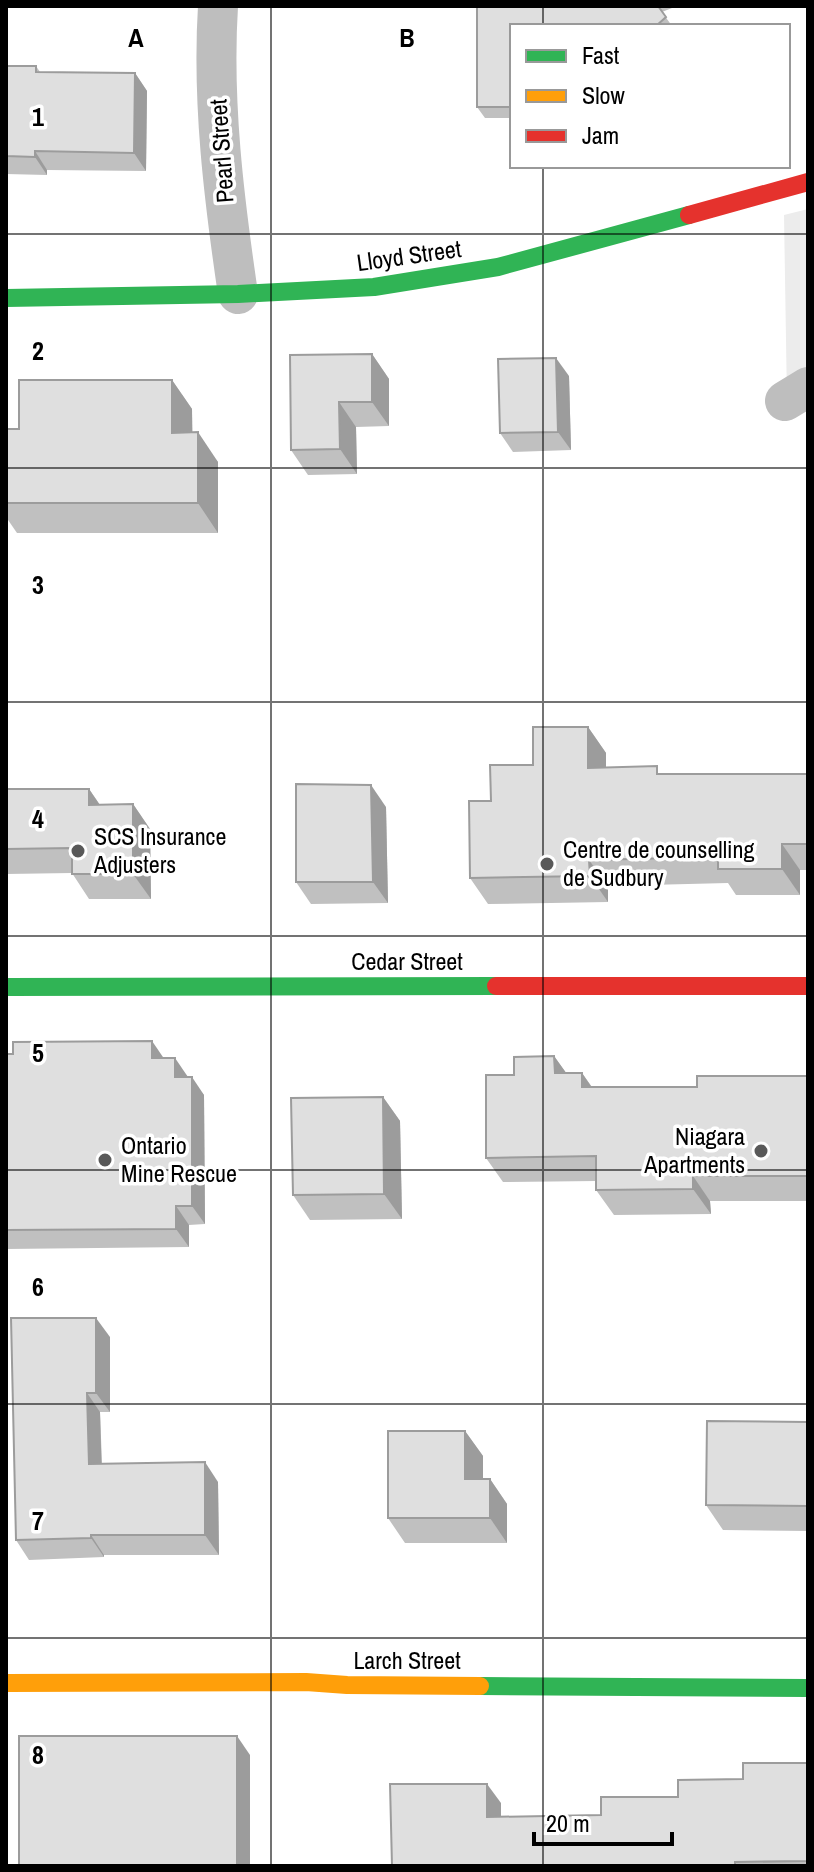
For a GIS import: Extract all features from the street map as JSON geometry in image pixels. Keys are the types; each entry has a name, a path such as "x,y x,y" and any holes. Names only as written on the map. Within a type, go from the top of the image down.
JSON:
{"street":[{"name":"Pearl Street","path":"218,6 219,132 238,294"},
{"name":"Lloyd Street","path":"6,298 238,294 374,287 498,267 808,182"},
{"name":"Cedar Street","path":"6,987 808,986"},
{"name":"Larch Street","path":"6,1683 306,1682 347,1685 808,1688"}],"shaded area":[{"path":"808,209 808,390 787,402 784,215"}],"building":[{"path":"477,6 658,6 666,17 658,24 510,24 510,107 477,107"},
{"path":"6,66 36,66 36,72 135,73 134,153 35,151 35,157 6,156"},
{"path":"372,354 372,402 339,402 340,449 291,450 290,355"},
{"path":"556,358 558,432 500,433 498,359"},
{"path":"19,380 172,380 172,433 198,432 198,503 6,503 6,429 19,429"},
{"path":"533,727 588,727 588,768 657,766 657,774 808,774 808,844 782,844 782,869 718,869 718,857 589,860 590,876 470,878 469,801 491,801 490,765 533,765"},
{"path":"296,784 371,785 373,882 296,882"},
{"path":"6,789 89,789 89,805 133,804 133,874 72,874 72,848 6,849"},
{"name":"Ontario Mine Rescue","path":"152,1041 152,1058 175,1058 175,1077 192,1077 192,1206 176,1206 176,1229 6,1230 6,1054 13,1054 13,1042"},
{"path":"554,1056 555,1073 582,1073 582,1087 697,1087 697,1076 808,1076 808,1176 693,1176 693,1189 596,1190 596,1156 486,1158 486,1075 514,1075 514,1057"},
{"path":"383,1097 384,1194 293,1195 291,1098"},
{"path":"11,1318 96,1318 96,1393 87,1393 89,1464 205,1462 205,1535 91,1535 91,1538 16,1540"},
{"path":"707,1421 808,1422 808,1506 706,1505"},
{"path":"388,1431 465,1431 465,1479 490,1479 490,1518 388,1518"},
{"path":"19,1736 237,1736 237,1866 19,1866"},
{"path":"743,1763 808,1763 807,1861 735,1862 735,1866 392,1866 390,1784 487,1784 487,1817 601,1815 601,1797 678,1797 678,1780 743,1779"}],"traffic: fast":[{"path":"6,298 238,294 374,287 498,267 689,215"},
{"path":"6,987 496,986"},
{"path":"480,1686 808,1688"}],"traffic: slow":[{"path":"6,1683 306,1682 480,1686"}],"traffic: jam":[{"path":"689,215 808,182"},
{"path":"496,986 808,986"}],"place":[{"name":"SCS Insurance Adjusters","path":"78,851"},
{"name":"Centre de counselling de Sudbury","path":"547,864"},
{"name":"Niagara Apartments","path":"761,1151"},
{"name":"Ontario Mine Rescue","path":"105,1160"}]}
